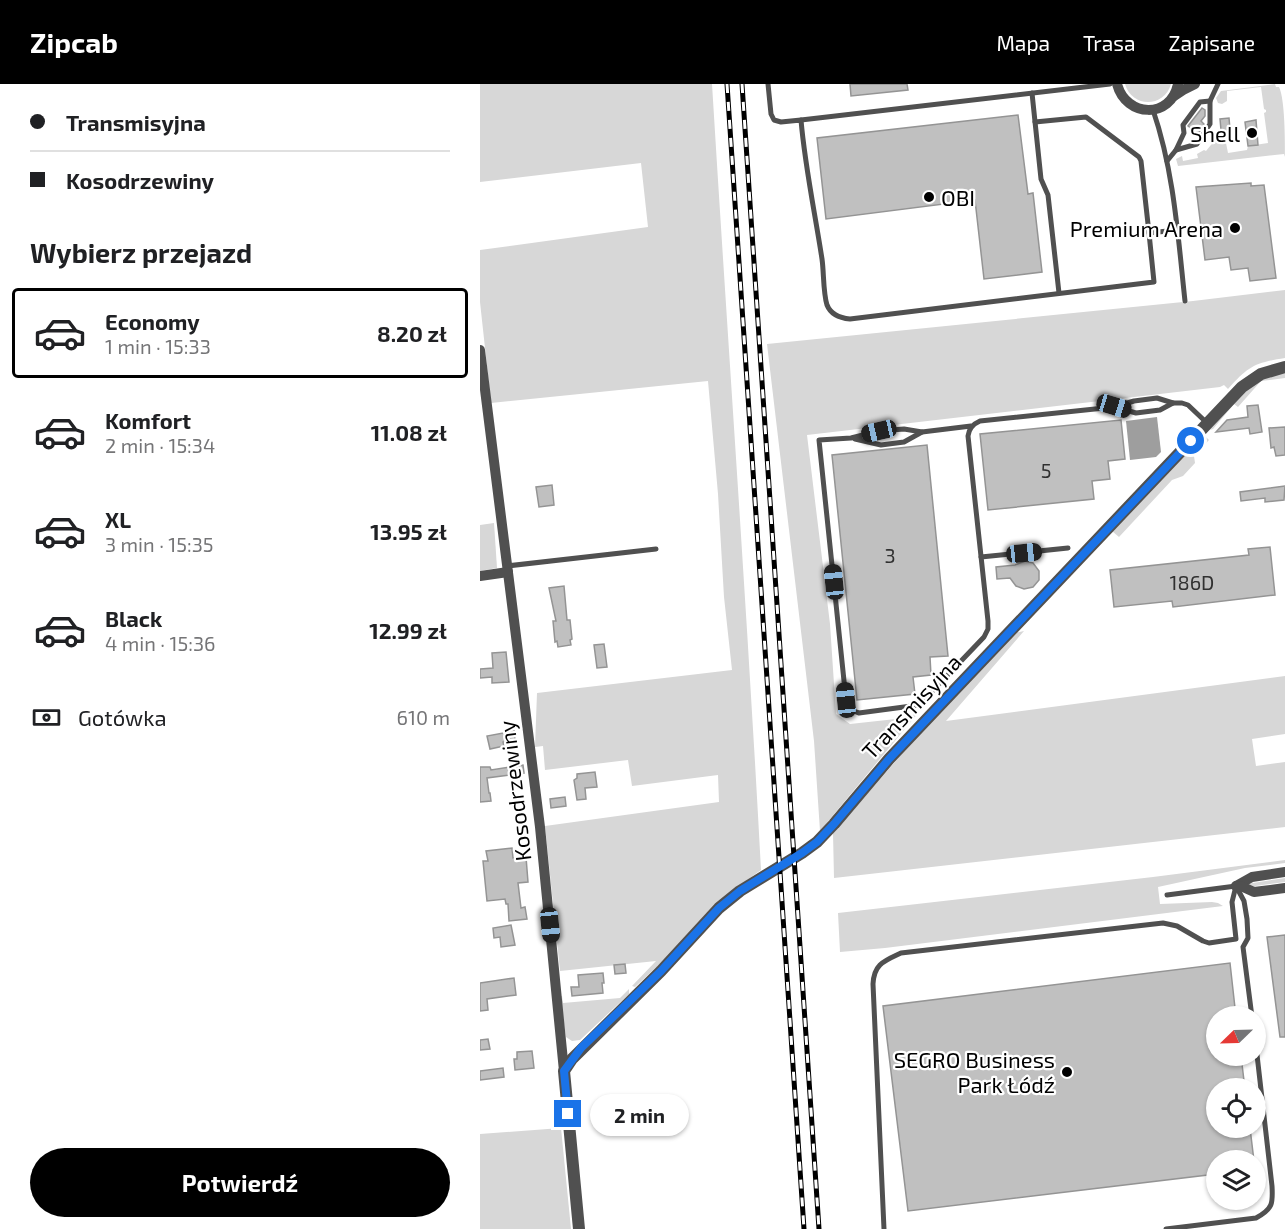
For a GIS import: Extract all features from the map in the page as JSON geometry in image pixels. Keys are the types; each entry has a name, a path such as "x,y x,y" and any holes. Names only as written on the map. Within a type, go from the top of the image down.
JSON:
{"street":[{"path":"1117,84 1121,96 1130,105 1143,110 1153,110 1163,106 1174,96 1195,84"},
{"path":"1174,96 1178,84"},
{"name":"Kosodrzewiny","path":"480,350 540,827 579,1229"},
{"name":"Transmisyjna","path":"564,1071 581,1048 661,971 719,908 740,891 817,842 897,750 1249,381 1269,371 1285,367"},
{"path":"480,576 508,569"},
{"path":"1236,886 1252,877 1285,872"},
{"path":"1236,886 1254,892 1285,888"}],"lane":[{"path":"768,84 771,114 774,120 781,122 1110,84"},
{"path":"1176,150 1197,144 1210,124 1210,101 1218,84"},
{"path":"1032,93 1041,179 1048,195 1059,293"},
{"path":"1167,161 1176,150 1184,133 1183,125 1200,102 1210,101"},
{"path":"1153,110 1171,181 1185,301"},
{"path":"801,120 828,305 836,316 850,319 1154,282 1139,157 1086,117 1035,122"},
{"path":"1149,234 1177,230"},
{"path":"971,426 968,436 988,629 984,637 919,705 859,713 850,709 846,700 819,441 851,438 879,431 904,429 922,432 971,426 980,421 1114,406 1157,398 1173,403"},
{"path":"1114,406 1136,413 1160,410 1178,402 1188,405 1207,423"},
{"path":"851,438 881,445 904,442 922,432"},
{"path":"981,557 1068,548"},
{"path":"508,569 656,549"},
{"path":"1167,895 1236,886"},
{"path":"1236,886 1232,902 1236,939 1243,946 1251,1006"},
{"path":"1236,886 1243,896 1246,910 1248,938 1243,946"},
{"path":"884,1229 873,984 874,972 877,968 900,953 1163,923 1177,926 1203,941 1236,939"},
{"path":"1166,1229 1256,1218 1266,1213 1273,1202 1258,1066"}],"shaded area":[{"path":"480,84 712,84 761,870 726,895 635,987 632,986 656,961 560,971 545,826 719,802 718,775 632,786 628,760 545,770 543,746 535,747 537,693 732,670 724,597 708,381 491,403 480,302 480,250 648,227 641,163 480,182"},
{"path":"1125,84 1171,84 1162,98 1148,102 1134,98"},
{"path":"1275,84 1281,93 1285,157 1284,154 1178,166 1176,159 1182,156 1183,161 1198,158 1197,154 1206,151 1215,140 1226,143 1228,153 1247,150 1248,146 1268,143 1264,113 1266,110 1261,87 1227,91 1227,101 1222,104 1218,103 1216,98 1221,91"},
{"path":"1285,290 1285,358 1253,367 1241,375 1228,389 1224,385 807,435 830,624 836,714 850,724 905,718 919,712 820,831 814,741 767,344"},
{"path":"1285,373 1285,378 1261,381 1238,407 1234,404 1210,430 1235,401 1257,382"},
{"path":"1157,417 1161,452 1156,457 1130,460 1126,421"},
{"path":"1204,435 1209,440 1194,456 1195,463 1183,476 1172,480 1119,537 1112,531"},
{"path":"494,523 497,568 480,571 480,525"},
{"path":"1024,631 946,721 1285,676 1285,734 1252,739 1256,766 1285,762 1285,827 834,878 833,833 929,723 1015,633"},
{"path":"1285,860 1285,863 1245,868 1158,887 1160,904 1212,902 1223,906 840,952 838,913"},
{"path":"1285,878 1285,882 1248,887 1246,884"},
{"path":"629,989 629,994 580,1040 572,1041 566,1037 560,996 562,996 563,1003 620,998"},
{"path":"561,1128 571,1229 480,1229 480,1134"}],"building":[{"path":"850,84 907,84 908,90 851,96"},
{"path":"1202,108 1205,110 1205,116 1201,121 1204,124 1198,134 1188,126"},
{"name":"OBI","path":"1018,115 1028,194 1033,193 1042,272 984,279 975,200 826,219 817,138"},
{"name":"Shell","path":"1229,118 1231,140 1222,141 1220,119"},
{"name":"Shell","path":"1256,120 1258,145 1248,146 1245,122"},
{"name":"Premium Arena","path":"1251,183 1251,186 1264,185 1276,278 1250,281 1248,268 1231,270 1229,257 1205,260 1196,187"},
{"path":"1258,405 1262,432 1250,434 1249,428 1216,432 1227,420 1248,417 1247,406"},
{"path":"1121,420 1125,459 1108,461 1110,479 1092,481 1094,499 988,510 980,434"},
{"path":"1285,427 1285,455 1276,456 1274,447 1271,448 1269,428"},
{"path":"927,445 948,656 930,657 931,675 913,677 915,694 857,700 832,455"},
{"path":"552,485 554,505 539,507 536,487"},
{"path":"1285,486 1284,500 1265,502 1265,498 1241,501 1240,492"},
{"path":"1270,547 1275,595 1173,607 1172,601 1114,607 1110,570 1249,555 1248,549"},
{"path":"1025,561 1033,563 1039,571 1039,580 1033,587 1024,589 1016,586 1010,578 997,579 996,567 1015,565"},
{"path":"564,586 567,620 570,620 572,639 570,640 571,645 558,647 557,641 555,642 553,621 556,621 549,588"},
{"path":"604,644 607,667 597,668 594,645"},
{"path":"506,652 509,682 492,683 492,677 480,678 480,669 493,668 492,653"},
{"path":"514,731 515,740 503,742 504,746 490,749 487,736"},
{"path":"523,765 524,773 487,778 491,801 480,802 480,767 490,767 491,770"},
{"path":"595,772 597,787 585,788 586,799 577,800 574,780 577,774"},
{"path":"565,797 566,806 551,808 550,799"},
{"path":"512,848 513,858 526,857 528,882 518,883 521,908 525,907 527,919 509,921 508,904 505,899 487,901 483,861 488,861 486,851"},
{"path":"511,925 515,945 501,947 500,937 494,938 493,928"},
{"path":"1285,935 1285,1037 1280,1037 1267,937"},
{"name":"SEGRO Business Park Łódź","path":"1230,963 1235,1006 1206,1006 1206,1066 1242,1066 1244,1078 1206,1078 1206,1138 1251,1138 1253,1150 1206,1150 1206,1175 908,1211 883,1006"},
{"path":"625,964 626,973 615,974 614,965"},
{"path":"603,973 603,993 572,996 571,987 579,987 578,975"},
{"path":"514,978 516,995 487,999 488,1010 480,1011 480,983"},
{"path":"488,1039 490,1049 480,1050 480,1040"},
{"path":"532,1051 534,1068 515,1070 514,1059 517,1059 517,1052"},
{"path":"503,1068 504,1077 480,1080 480,1071"}],"railway":[{"path":"727,84 804,1229"},
{"path":"742,84 819,1229"}],"place":[{"name":"Shell","path":"1252,133"},
{"name":"OBI","path":"929,197"},
{"name":"Premium Arena","path":"1235,228"},
{"name":"SEGRO Business Park Łódź","path":"1067,1072"}],"route":[{"path":"568,1114 564,1071 581,1048 661,971 719,908 740,891 817,842 889,759 1191,441"}]}
